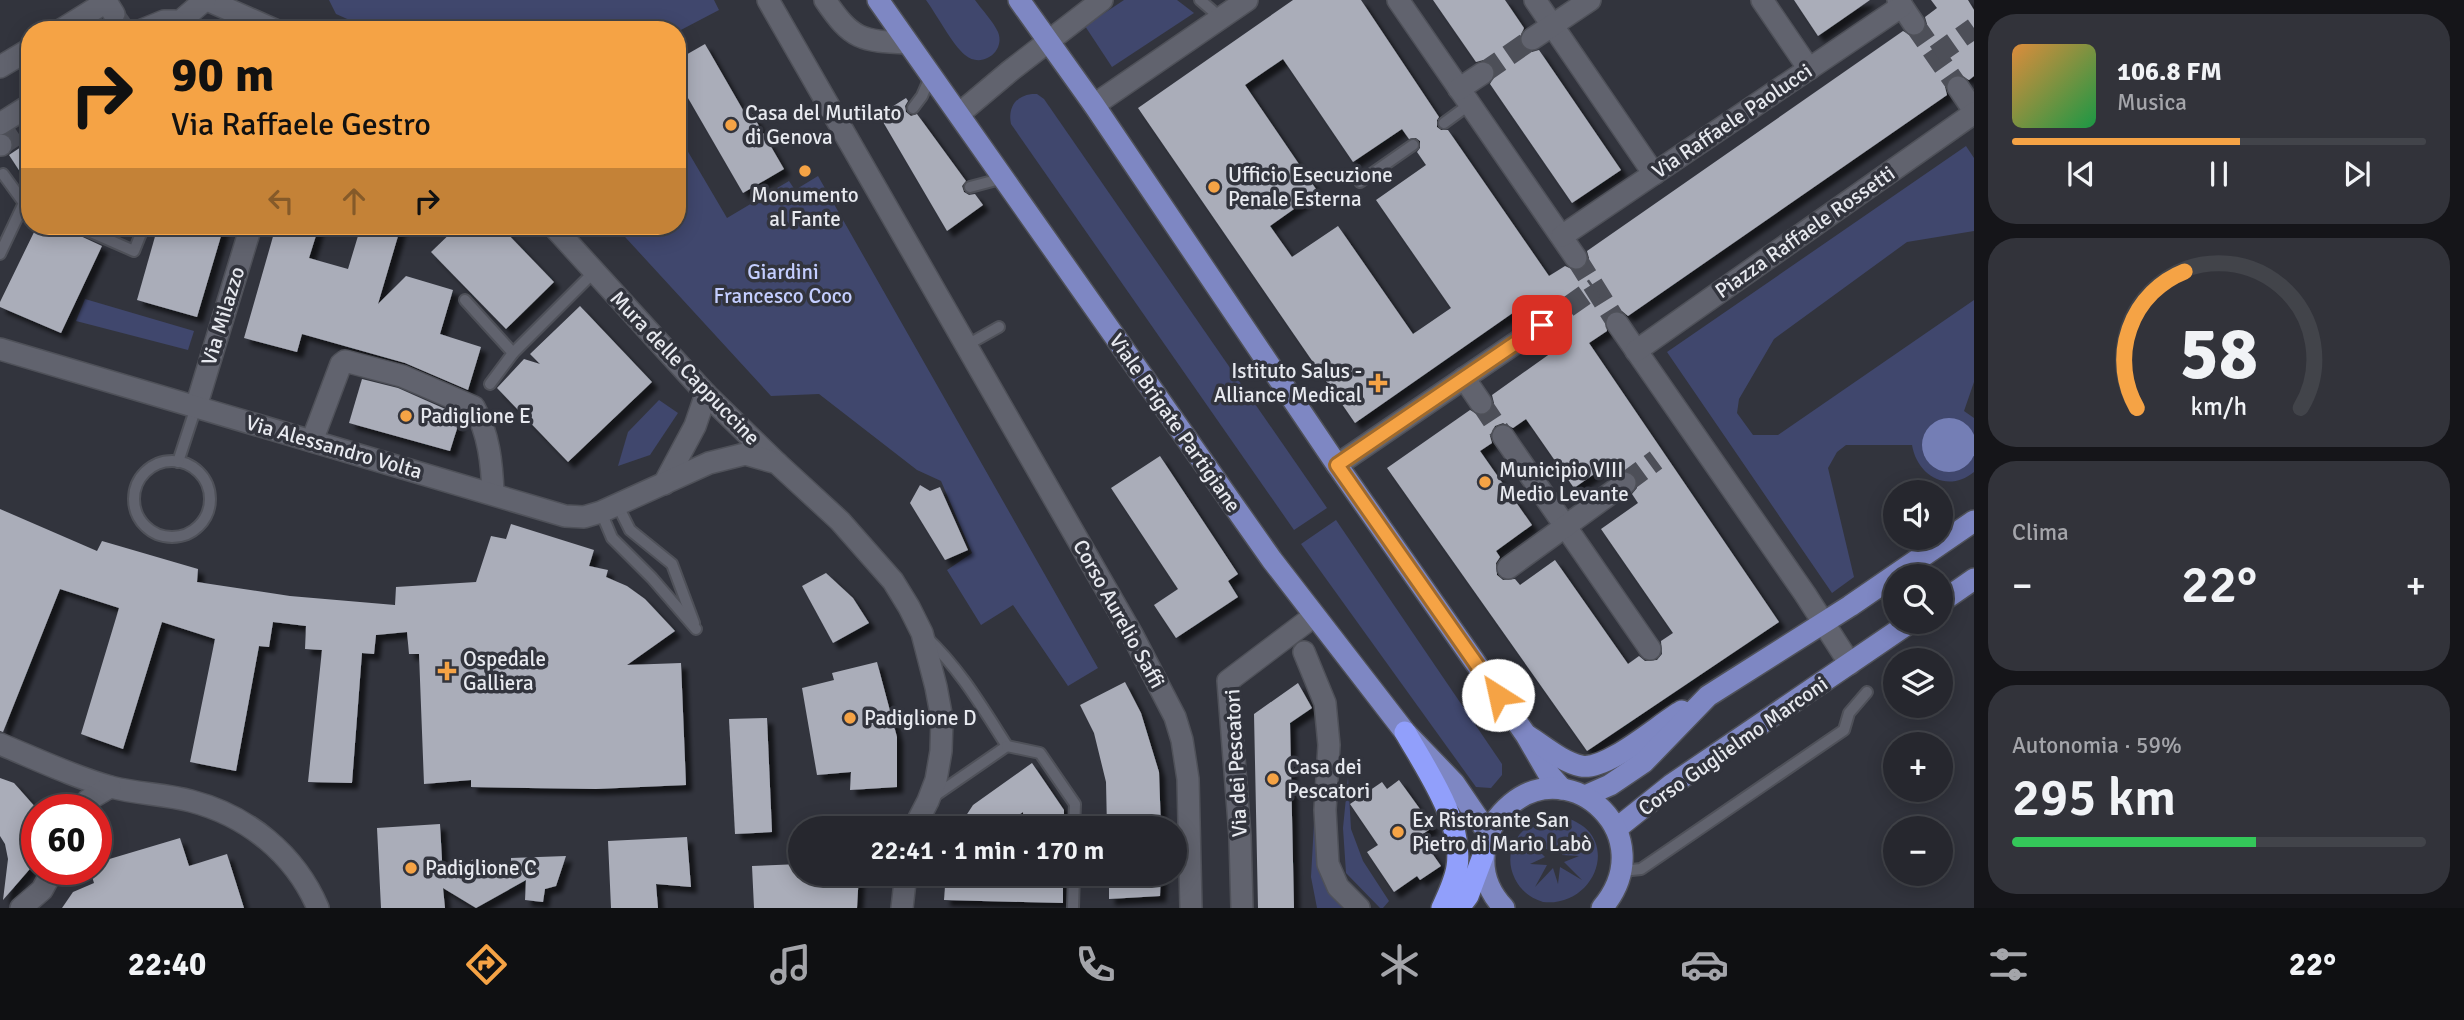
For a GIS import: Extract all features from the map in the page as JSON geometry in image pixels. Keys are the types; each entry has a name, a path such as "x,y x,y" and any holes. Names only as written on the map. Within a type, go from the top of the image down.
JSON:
{"highway":[{"path":"1405,732 1448,813 1456,839 1457,865 1442,908"},
{"path":"1460,908 1468,896 1483,856"}],"main road":[{"name":"Viale Brigate Partigiane","path":"878,0 1272,560 1405,732 1454,783 1488,833"},
{"path":"1019,0 1094,105 1337,465 1526,735 1548,773 1563,789"},
{"name":"Corso Guglielmo Marconi","path":"1585,796 1610,785 1644,762 1708,696 1823,623 1974,520"},
{"path":"1953,594 1974,579"},
{"name":"Corso Guglielmo Marconi","path":"1616,829 1671,785 1893,634"},
{"path":"1526,735 1567,760 1584,766 1601,763 1664,721 1708,696"},
{"path":"1504,908 1496,899 1486,878 1483,856 1488,833 1500,813 1518,798 1539,790 1563,789 1585,796 1603,810 1616,829 1623,851 1622,871 1615,891 1603,908"}],"street":[{"path":"185,21 184,18 206,0 254,21"},
{"name":"Corso Aurelio Saffi","path":"768,0 1133,636 1175,717 1182,740 1188,779 1191,908"},
{"path":"825,0 840,23 855,35 877,42 908,43"},
{"path":"959,114 1102,0"},
{"path":"1094,105 1247,0"},
{"path":"1398,0 1576,258"},
{"path":"1535,0 1654,174"},
{"path":"1532,39 1590,0"},
{"path":"1762,0 1809,69"},
{"path":"1900,3 1914,24"},
{"name":"Via Raffaele Paolucci","path":"1562,236 1809,69 1900,3"},
{"path":"75,21 101,5 109,6 114,14"},
{"path":"0,67 21,54"},
{"path":"1465,96 1483,73"},
{"name":"Piazza Raffaele Rossetti","path":"1636,351 1974,112 1958,87"},
{"path":"0,138 21,115"},
{"name":"Via Milazzo","path":"196,407 248,235"},
{"name":"Mura delle Cappuccine","path":"560,235 706,394 840,521 893,581 922,633 942,719 941,751 936,780 920,816"},
{"path":"1617,323 1823,623"},
{"path":"1337,465 1542,325"},
{"name":"Via Alessandro Volta","path":"0,349 565,516 583,517 609,509 709,463"},
{"path":"312,441 341,364 345,361 402,376 474,407 480,417 491,456 493,494"},
{"path":"1464,378 1481,403"},
{"path":"664,484 695,426 706,394"},
{"path":"1503,436 1650,649"},
{"name":"Mura delle Cappuccine","path":"709,463 745,454 777,463"},
{"path":"1508,568 1625,483"},
{"name":"Via dei Pescatori","path":"1242,908 1241,849 1228,681 1314,616"},
{"name":"Corso Guglielmo Marconi","path":"1823,623 1850,664"},
{"path":"1304,652 1325,703 1329,745 1325,810 1328,864 1338,887 1359,908"},
{"path":"0,744 110,787 191,801 243,823 263,836 295,867 311,891 318,908"},
{"path":"98,794 110,787"},
{"path":"21,908 42,891 45,885"},
{"path":"902,908 905,886"}],"lane":[{"path":"1199,0 1221,18"},
{"path":"913,108 922,96 931,75"},
{"path":"1444,123 1465,96"},
{"path":"1360,182 1413,145"},
{"path":"3,174 21,196"},
{"path":"970,187 1004,178"},
{"path":"0,254 21,215"},
{"path":"98,235 134,251 140,235"},
{"name":"Mura delle Cappuccine","path":"490,384 513,353 594,272"},
{"path":"465,300 513,353"},
{"path":"967,345 999,327"},
{"path":"178,462 196,407"},
{"path":"163,462 178,462 191,467 202,477 209,490 209,505 204,519 194,530 180,536 166,537 152,532 141,522 135,508 134,494 139,480 149,469 163,462"},
{"path":"609,509 672,564 696,629 652,578 612,538 609,509"},
{"name":"Mura delle Cappuccine","path":"922,633 945,655 965,680 1007,747"},
{"path":"1622,871 1641,869 1844,730 1849,713 1867,692"},
{"path":"928,801 1007,747 1040,753 1075,804 1074,816"},
{"path":"1073,908 1074,886"}],"green space":[{"path":"329,0 714,0 719,10 686,27 686,21 352,21 336,14"},
{"path":"926,0 975,0 998,32 1000,39 995,52 978,60 965,55"},
{"path":"1124,0 1177,0 1194,13 1112,67 1085,26"},
{"path":"1037,94 1044,99 1327,508 1294,530 1011,124 1011,111 1016,102 1025,96"},
{"path":"1966,146 1974,158 1974,231 1907,242 1774,339 1739,399 1737,413 1753,435 1778,435 1974,300 1974,382 1964,411 1974,418 1974,472 1954,481 1935,478 1920,465 1912,445 1846,445 1837,452 1828,468 1854,577 1832,593 1667,352"},
{"name":"Giardini Francesco Coco","path":"686,148 727,218 789,181 795,190 818,176 1098,668 1068,686 1013,605 981,625 947,570 972,553 941,481 917,470 819,394 771,396 623,235 686,235"},
{"path":"85,299 194,331 188,350 76,321"},
{"path":"659,400 678,413 650,455 618,466 628,432"},
{"path":"1336,520 1502,764 1502,775 1491,788 1476,787 1301,544"},
{"path":"1348,777 1351,829 1363,861 1389,901 1383,908 1346,873 1343,828"},
{"path":"1315,805 1324,884 1344,908 1317,908 1311,877"},
{"path":"1552,815 1575,822 1590,833 1597,848 1597,864 1591,879 1579,892 1563,900 1543,902 1530,896 1517,883 1511,868 1512,847 1517,838 1541,818","holes":["1574,831 1562,855 1579,856 1564,862 1582,880 1560,867 1558,884 1553,868 1535,887 1547,865 1530,864 1545,857 1527,839 1550,851 1551,835 1556,850"]}],"shaded area":[{"path":"1949,418 1968,426 1974,435 1974,455 1968,464 1949,472 1930,464 1922,445 1930,426"}],"building":[{"path":"1293,0 1361,0 1439,117 1437,127 1448,130 1549,276 1565,266 1576,271 1584,268 1589,258 1587,251 1903,31 1914,37 1922,34 1927,24 1925,17 1937,8 1931,0 1968,0 1974,10 1974,76 1969,80 1958,74 1950,77 1945,87 1947,95 1628,316 1622,311 1610,312 1605,318 1607,331 1589,343 1779,622 1587,751 1387,468 1470,410 1481,416 1489,413 1494,403 1492,395 1558,348 1550,336 1555,325 1552,317 1542,312 1535,314 1527,303 1355,423 1138,108","holes":["1283,59 1353,162 1402,129 1409,139 1416,138 1420,141 1417,152 1426,165 1376,200 1451,308 1413,334 1338,226 1292,257 1270,226 1318,192 1245,85","1526,419 1574,488 1610,463 1617,473 1630,471 1636,476 1637,488 1632,494 1638,503 1601,529 1673,633 1661,641 1662,654 1657,660 1645,661 1639,656 1628,664 1555,560 1520,585 1515,579 1503,580 1497,575 1496,563 1500,557 1496,551 1532,525 1480,451 1492,443 1490,436 1495,426 1503,423 1513,428"]},
{"path":"1433,0 1505,0 1524,28 1519,39 1522,47 1532,52 1539,50 1621,170 1572,203 1490,84 1496,73 1493,65 1483,60 1476,62"},
{"path":"1794,0 1870,0 1818,36"},
{"name":"Casa del Mutilato di Genova","path":"705,44 743,110 748,107 784,169 743,193 686,95 686,55"},
{"path":"906,98 906,112 911,116 917,114 966,181 962,186 964,192 975,194 983,205 947,231 879,115"},
{"path":"21,147 21,173 9,155"},
{"path":"33,235 78,235 102,246 61,333 0,307"},
{"path":"155,235 221,235 197,317 137,300"},
{"path":"273,235 316,235 309,258 348,269 358,235 398,235 378,304 406,276 453,290 440,334 481,347 468,390 405,363 302,334 297,352 244,338"},
{"path":"449,235 509,235 554,282 506,329 431,252"},
{"path":"580,306 652,382 568,462 497,388 524,359 540,364 530,354"},
{"name":"Padiglione E","path":"362,379 398,388 461,416 450,451 349,423"},
{"path":"1160,456 1238,574 1228,581 1238,597 1176,638 1154,605 1178,589 1111,488"},
{"path":"920,485 930,491 940,487 968,550 945,560 910,503"},
{"path":"0,509 97,551 102,541 198,569 197,582 290,596 395,605 396,587 476,582 491,536 506,539 511,524 594,550 589,566 608,570 606,577 627,586 645,599 675,631 627,665 681,663 686,785 596,789 471,787 471,780 424,784 419,654 409,654 407,632 376,635 374,654 362,653 352,783 308,782 322,650 305,649 306,626 273,622 269,647 259,646 236,771 190,762 215,639 162,622 123,749 81,734 119,608 60,589 3,732 0,731"},
{"path":"826,573 853,598 869,623 833,643 802,586"},
{"name":"Padiglione D","path":"877,662 897,737 897,787 850,790 851,772 817,775 802,688 834,680 832,673"},
{"path":"1125,682 1141,713 1159,772 1161,816 1107,816 1106,782 1094,733 1080,705"},
{"name":"Casa dei Pescatori","path":"1298,683 1312,708 1290,723 1294,908 1258,908 1254,714"},
{"path":"767,718 772,832 735,834 729,719"},
{"path":"1032,763 1064,810 1064,816 1023,816 1023,812 1017,816 966,816 973,805"},
{"path":"0,778 14,783 24,794 21,794 21,879 3,900 8,859 0,836"},
{"name":"Ex Ristorante San Pietro di Mario Labò","path":"1399,780 1433,827 1420,836 1441,866 1420,880 1417,876 1394,892 1367,852 1378,845 1350,804 1382,782 1387,789"},
{"path":"440,824 443,878 477,857 511,878 511,858 566,856 556,886 545,889 543,902 525,900 526,880 476,908 443,888 445,908 381,908 377,828"},
{"path":"687,837 691,887 656,884 658,908 611,908 608,841"},
{"path":"180,838 189,866 227,854 244,908 62,908 73,892 89,885 112,885 112,858"},
{"path":"788,864 788,886 858,886 857,908 754,908 752,866"},
{"path":"945,886 1063,886 1063,903 944,900"},
{"path":"1109,886 1160,886 1160,896 1109,899"}],"tunnel":[{"path":"114,14 119,21"},
{"path":"1914,24 1958,87"},
{"path":"1936,55 1974,28"},
{"path":"1483,73 1532,39"},
{"path":"1,145 21,132"},
{"path":"1576,258 1617,323"},
{"path":"1542,325 1595,288"},
{"path":"1481,403 1503,436"},
{"path":"1625,483 1656,460"}],"place":[{"name":"Casa del Mutilato di Genova","path":"731,125"},
{"name":"Monumento al Fante","path":"805,171"},
{"name":"Ufficio Esecuzione Penale Esterna","path":"1214,187"},
{"name":"Istituto Salus - Alliance Medical","path":"1378,383"},
{"name":"Padiglione E","path":"406,416"},
{"name":"Municipio VIII Medio Levante","path":"1485,482"},
{"name":"Ospedale Galliera","path":"447,671"},
{"name":"Padiglione D","path":"850,718"},
{"name":"Casa dei Pescatori","path":"1273,779"},
{"name":"Ex Ristorante San Pietro di Mario Labò","path":"1398,832"},
{"name":"Padiglione C","path":"411,868"}],"route":[{"path":"1498,695 1337,465 1542,325"}]}
